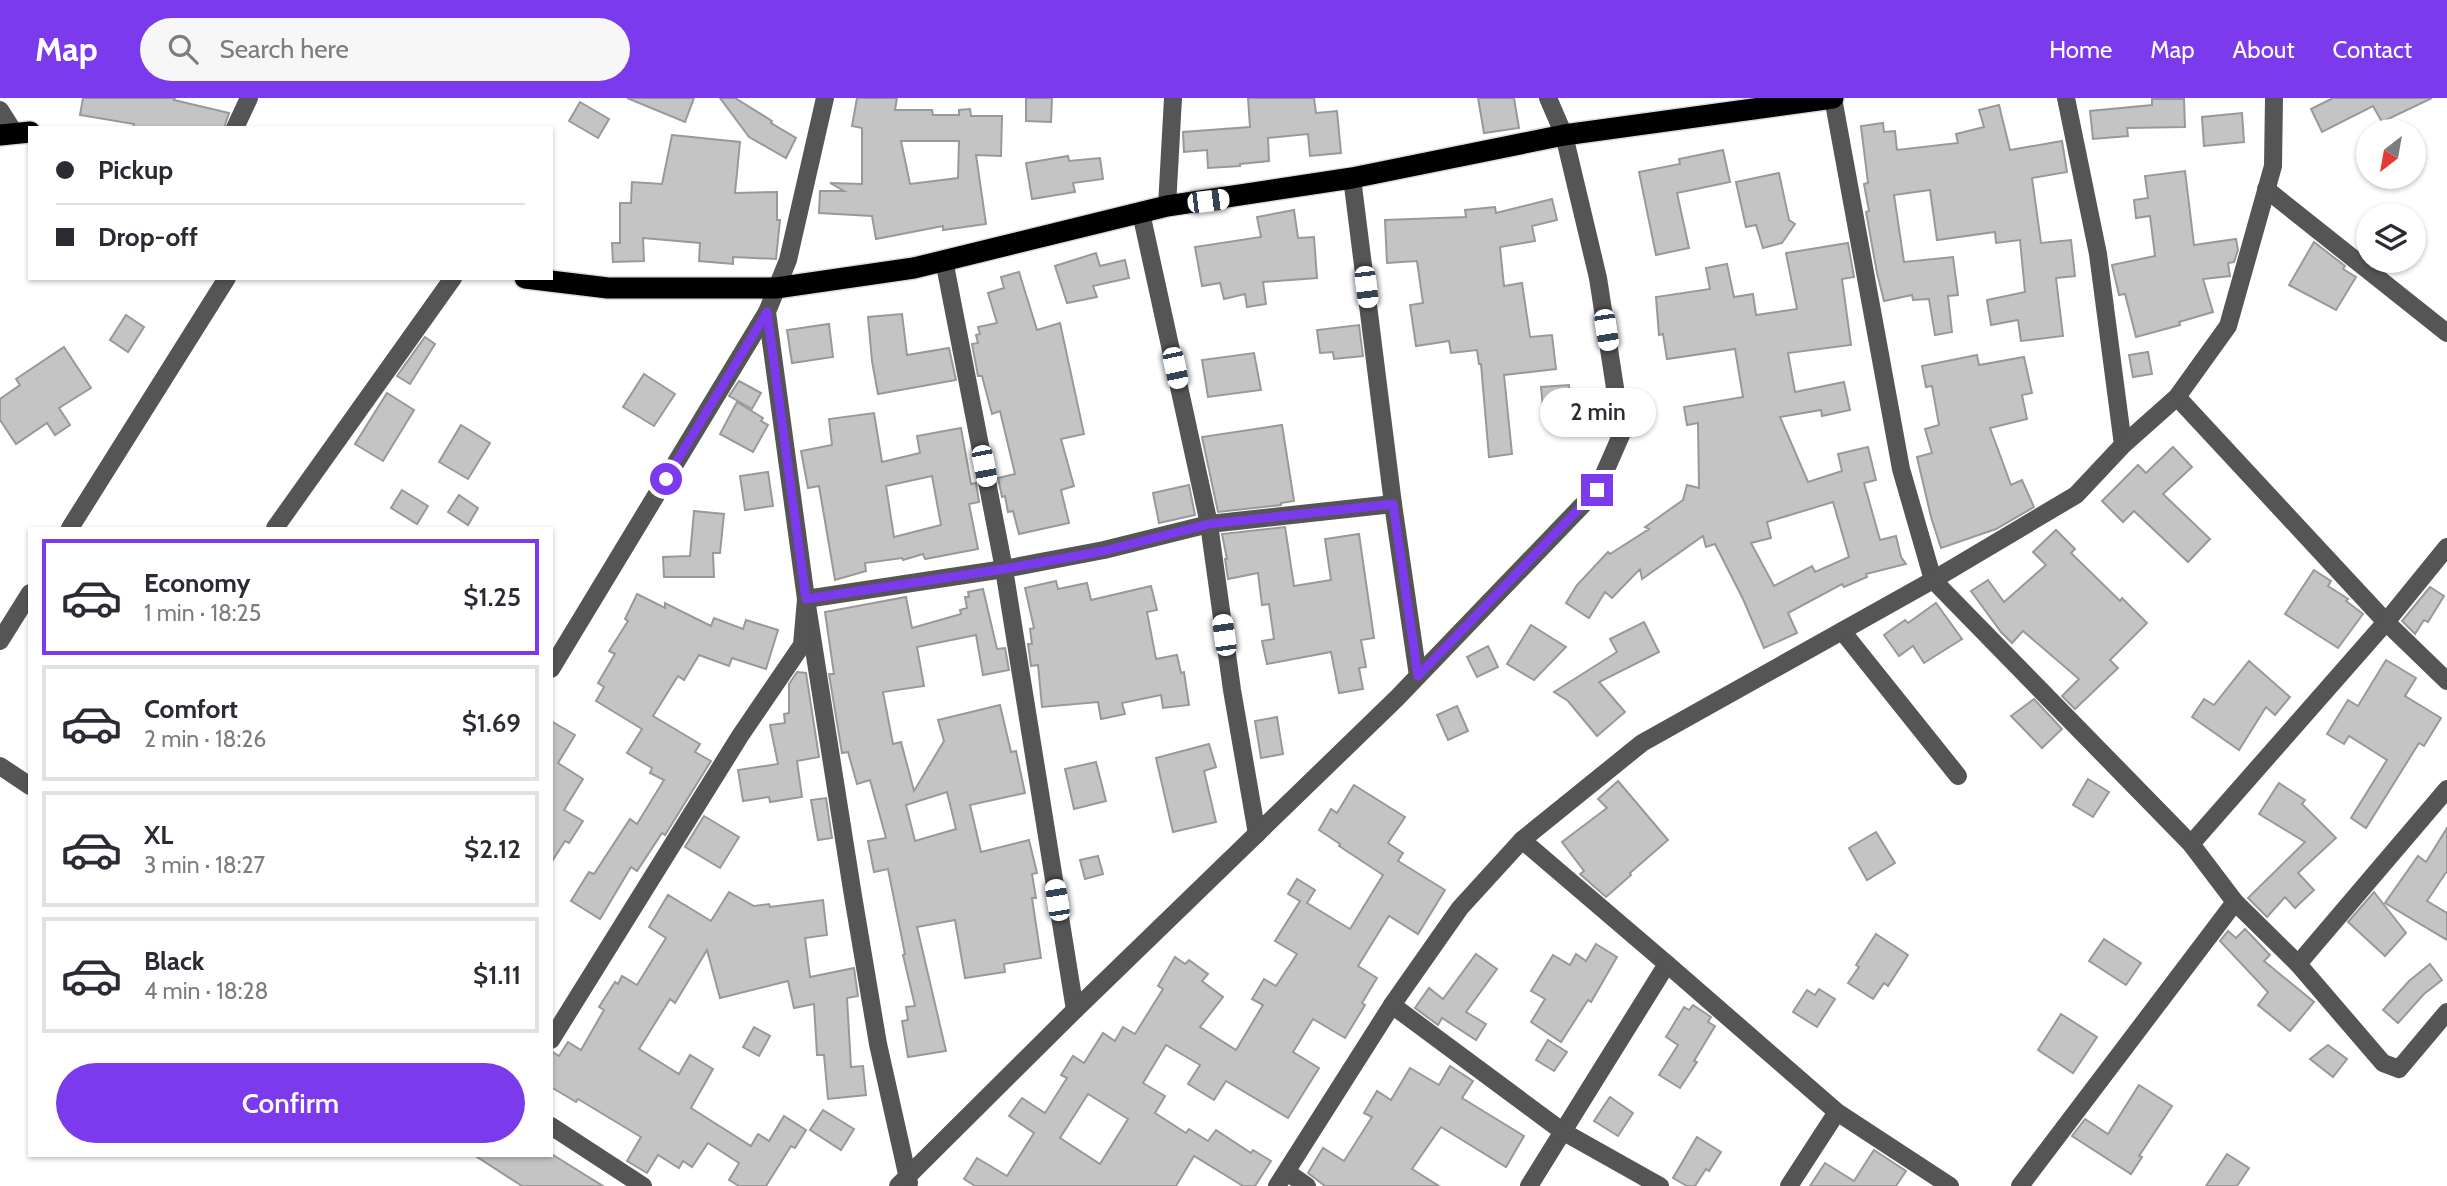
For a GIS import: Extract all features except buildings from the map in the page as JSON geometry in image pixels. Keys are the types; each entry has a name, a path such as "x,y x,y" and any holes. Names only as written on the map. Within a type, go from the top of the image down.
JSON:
{"highway":[{"path":"542,280 608,288 776,288 914,268 1167,206 1352,178 1564,135 1833,98"}],"street":[{"path":"236,126 249,98"},
{"path":"553,666 767,312 788,260 825,98"},
{"path":"1167,206 1173,98"},
{"path":"905,1183 1075,1010 1418,676 1597,490 1622,433 1598,278 1564,135 1548,98"},
{"path":"1833,98 1901,469 1933,579 2191,844 2235,902 2298,964 2383,1063 2399,1069 2447,1012"},
{"path":"2066,98 2098,254 2123,445"},
{"path":"1307,1186 1282,1179 1392,1005 1460,908 1521,840 1642,743 2076,495 2123,445 2177,397 2228,326 2273,166 2274,98"},
{"path":"0,110 15,133"},
{"path":"1352,178 1393,504 1418,676"},
{"path":"2266,189 2447,333"},
{"path":"1141,213 1209,524 1232,690 1257,834"},
{"path":"944,260 1004,569 1075,1010"},
{"path":"71,527 226,280"},
{"path":"276,527 452,280"},
{"path":"767,312 806,599 878,1044 905,1183"},
{"path":"2177,397 2386,622 2447,681"},
{"path":"806,599 1104,551 1209,524 1393,504"},
{"path":"2191,844 2386,622 2447,547"},
{"path":"0,641 28,596"},
{"path":"553,1037 740,736 802,645 806,599"},
{"path":"1842,631 1958,776"},
{"path":"0,766 28,785"},
{"path":"2298,964 2447,789"},
{"path":"1521,840 1837,1111 1950,1186"},
{"path":"2020,1186 2235,902"},
{"path":"1530,1186 1667,964"},
{"path":"1392,1005 1562,1131 1660,1186"},
{"path":"1789,1186 1837,1111"},
{"path":"553,1127 643,1186"}],"route":[{"path":"666,479 767,312 806,599 1104,551 1209,524 1393,504 1418,676 1597,490"}]}
